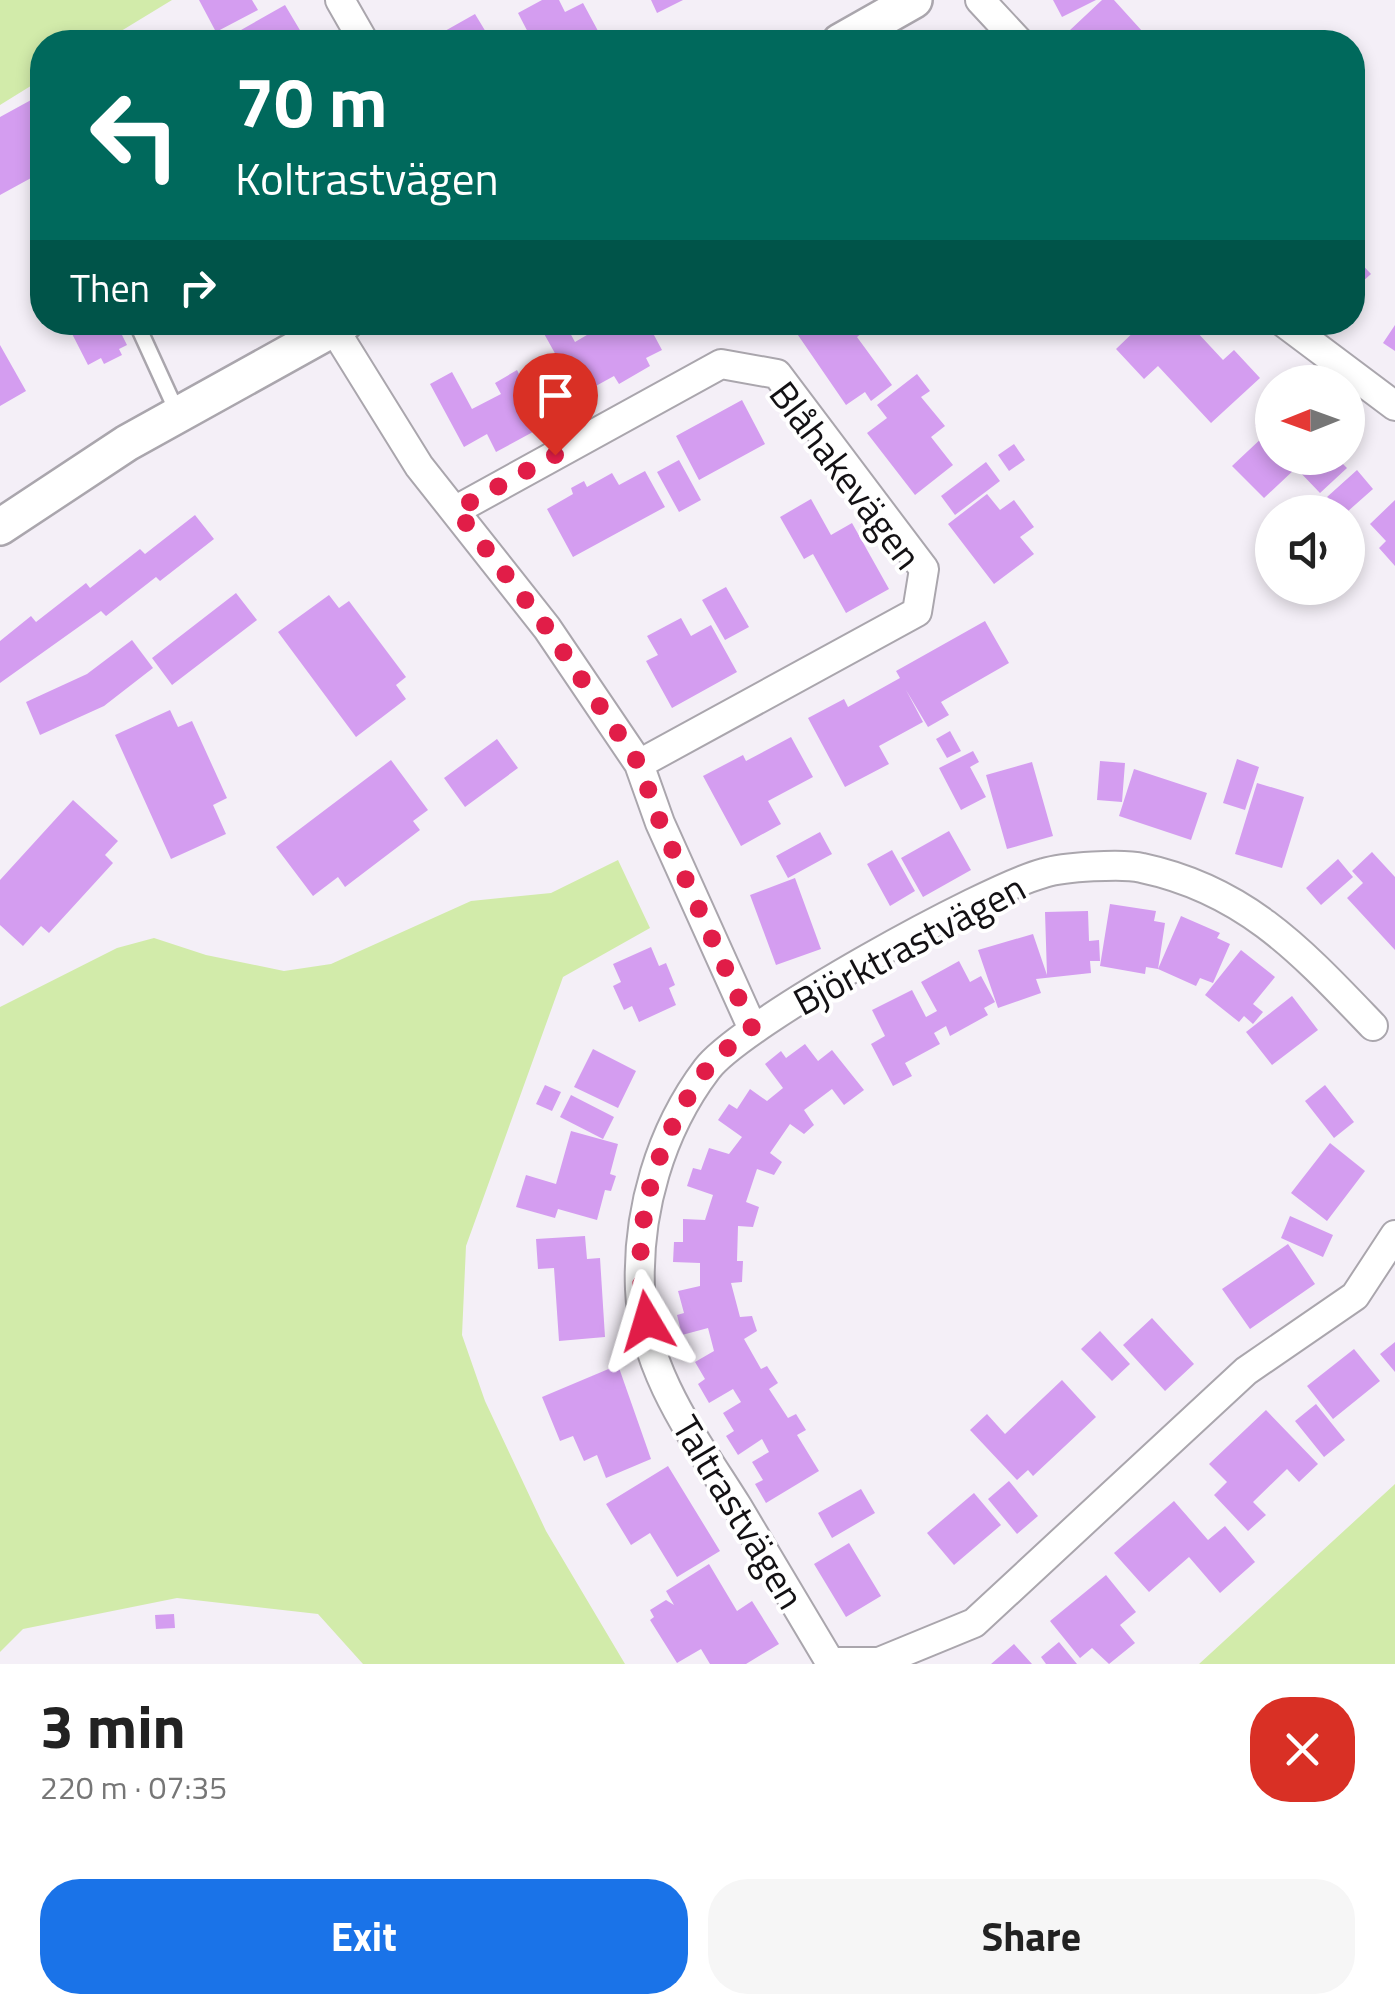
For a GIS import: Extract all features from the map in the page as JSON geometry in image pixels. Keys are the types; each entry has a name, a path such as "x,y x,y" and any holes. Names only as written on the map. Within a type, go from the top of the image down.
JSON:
{"street":[{"path":"340,0 357,30"},
{"path":"861,30 914,0"},
{"path":"980,0 1008,30"},
{"path":"0,527 49,491 324,335"},
{"path":"345,335 419,466 547,628 639,764 660,822 752,1028"},
{"path":"1300,335 1395,406"},
{"name":"Blåhakevägen","path":"456,510 722,364 778,374 924,569 917,612 639,764"},
{"name":"Björktrastvägen","path":"752,1028 955,914 1045,872 1138,866 1220,891 1294,942 1373,1026"},
{"name":"Taltrastvägen","path":"752,1028 708,1068 676,1121 645,1197 640,1291 660,1382 830,1662 879,1662 974,1622 1246,1371 1355,1296 1395,1235"}],"lane":[{"path":"142,335 178,415"}],"green space":[{"path":"0,0 172,0 123,30 30,30 30,86 0,105"},
{"path":"618,860 650,928 563,977 466,1246 462,1335 485,1401 546,1531 625,1664 363,1664 318,1614 177,1598 23,1629 0,1652 0,1007 117,948 154,938 206,955 284,971 331,964 471,901 551,893"},
{"path":"1395,1484 1395,1664 1199,1664"}],"building":[{"path":"199,0 252,0 258,10 215,30"},
{"path":"542,0 559,0 565,12 583,3 598,30 527,30 518,13"},
{"path":"651,0 683,0 657,13"},
{"path":"1053,0 1096,0 1062,17"},
{"path":"1102,0 1114,0 1141,30 1070,30"},
{"path":"285,5 300,30 241,30"},
{"path":"475,14 485,30 447,30"},
{"path":"30,101 30,179 0,195 0,117"},
{"path":"1395,325 1395,351 1383,343"},
{"path":"73,335 122,335 127,345 119,349 122,355 104,364 101,358 88,365"},
{"path":"545,335 571,335 575,342 587,335 654,335 662,350 646,358 650,366 619,384 614,376 594,387 582,367 567,375"},
{"path":"798,335 860,335 857,337 892,385 871,401 865,392 846,405"},
{"path":"1131,335 1200,335 1223,360 1234,350 1255,373 1255,383 1211,423 1158,366 1144,379 1116,349"},
{"path":"0,345 26,391 0,406"},
{"path":"517,370 523,382 542,371 566,414 496,452 487,434 464,447 430,384 452,372 472,409 501,394 495,383"},
{"path":"917,374 930,391 921,397 945,426 931,437 953,465 915,495 867,433 887,418 877,405"},
{"path":"742,400 765,444 699,480 676,436"},
{"path":"1014,444 1025,460 1009,471 998,455"},
{"path":"1255,444 1255,475 1289,475 1267,495 1261,495 1232,466"},
{"path":"679,460 701,500 679,512 657,472"},
{"path":"986,462 1000,481 955,515 941,496"},
{"path":"645,471 665,507 573,557 547,509 573,494 571,488 584,481 587,487 612,473 619,485"},
{"path":"1303,475 1339,475 1320,493"},
{"path":"1351,475 1361,475 1373,489 1365,496 1329,495"},
{"path":"987,494 1000,510 1014,500 1034,527 1020,537 1034,554 994,584 948,524"},
{"path":"811,499 831,535 852,523 889,589 846,613 813,554 804,559 780,517"},
{"path":"1395,500 1395,566 1379,548 1386,541 1370,524"},
{"path":"195,515 214,539 160,581 156,577 106,616 101,611 0,683 0,641 31,616 36,622 86,583 90,588 140,549 145,554"},
{"path":"726,587 749,627 725,640 702,600"},
{"path":"236,593 257,620 172,685 152,658"},
{"path":"329,595 339,608 349,601 406,677 396,685 406,699 356,737 278,632"},
{"path":"681,618 691,636 711,625 737,672 672,708 646,661 658,655 647,636"},
{"path":"985,621 1009,663 941,702 949,715 928,727 906,690 923,722 879,746 889,764 845,787 808,718 844,699 848,707 900,678 896,671"},
{"path":"132,640 153,668 104,706 40,735 26,702 87,674"},
{"path":"170,710 178,727 192,721 227,798 213,805 226,834 171,859 115,735"},
{"path":"950,731 961,751 947,758 936,739"},
{"path":"791,737 813,777 768,801 781,824 741,846 703,776 743,755 746,761"},
{"path":"497,739 518,768 465,807 444,778"},
{"path":"973,751 979,762 970,767 986,797 961,810 939,768"},
{"path":"1237,759 1259,767 1245,810 1223,803"},
{"path":"391,760 428,810 413,821 420,830 345,887 338,877 313,896 276,847"},
{"path":"1100,761 1125,763 1122,802 1097,800"},
{"path":"1032,762 1053,836 1007,849 986,775"},
{"path":"1134,769 1207,793 1191,840 1119,816"},
{"path":"1257,783 1304,797 1282,868 1235,854"},
{"path":"73,800 118,841 105,855 113,863 49,933 41,926 23,946 0,925 0,880"},
{"path":"949,831 971,870 923,897 901,858"},
{"path":"820,832 832,854 788,878 776,856"},
{"path":"892,850 915,891 890,906 867,864"},
{"path":"1372,852 1395,877 1395,950 1347,898 1363,883 1352,871"},
{"path":"1338,859 1353,877 1321,905 1306,888"},
{"path":"795,878 821,949 776,965 750,895"},
{"path":"1110,904 1156,911 1154,921 1165,923 1158,969 1146,967 1145,974 1100,966"},
{"path":"1088,911 1089,941 1099,940 1100,961 1090,961 1091,973 1036,979 1041,993 998,1008 978,950 1033,934 1047,975 1045,912"},
{"path":"1181,916 1220,933 1217,938 1230,944 1213,983 1200,978 1196,986 1158,969"},
{"path":"651,947 659,966 666,963 675,985 669,988 676,1005 639,1022 632,1006 624,1010 613,986 621,982 613,964"},
{"path":"1241,950 1275,977 1253,1004 1263,1012 1253,1024 1244,1016 1239,1022 1205,995"},
{"path":"959,961 970,982 981,976 995,1002 984,1008 988,1015 950,1036 946,1026 934,1033 940,1044 905,1063 912,1076 893,1086 871,1044 885,1036 872,1010 912,990 926,1017 937,1011 921,982"},
{"path":"1292,996 1318,1030 1272,1065 1246,1032"},
{"path":"805,1044 818,1061 832,1050 864,1090 844,1105 832,1089 804,1110 814,1125 804,1134 790,1124 770,1153 782,1162 774,1175 757,1169 746,1202 759,1207 753,1227 738,1226 737,1261 743,1261 742,1282 731,1283 740,1317 752,1316 757,1331 744,1339 761,1369 767,1366 778,1383 769,1389 788,1418 796,1414 806,1430 797,1435 819,1471 766,1503 755,1484 763,1480 752,1462 769,1452 762,1439 738,1455 726,1436 734,1431 723,1413 741,1402 733,1389 709,1403 698,1384 705,1379 695,1362 714,1351 708,1328 682,1335 677,1315 684,1313 678,1291 700,1286 700,1263 673,1262 674,1242 683,1242 683,1219 705,1220 713,1195 687,1186 693,1168 701,1170 709,1148 729,1154 742,1137 718,1120 729,1104 737,1109 750,1089 767,1101 783,1088 765,1064 781,1051 786,1058"},
{"path":"593,1049 636,1071 618,1108 574,1087"},
{"path":"545,1085 561,1092 552,1111 536,1104"},
{"path":"1325,1085 1354,1122 1334,1138 1305,1101"},
{"path":"571,1095 614,1117 603,1139 560,1117"},
{"path":"571,1131 618,1144 610,1174 616,1176 611,1191 605,1190 597,1220 558,1209 555,1218 516,1207 526,1175 556,1184"},
{"path":"1330,1143 1365,1171 1327,1221 1291,1193"},
{"path":"1290,1216 1333,1235 1323,1257 1281,1238"},
{"path":"585,1236 587,1259 600,1258 605,1337 559,1341 554,1268 538,1269 536,1239"},
{"path":"1288,1244 1315,1284 1250,1329 1222,1289"},
{"path":"1152,1318 1194,1364 1165,1391 1123,1345"},
{"path":"1100,1331 1130,1364 1112,1381 1081,1349"},
{"path":"1395,1342 1395,1372 1380,1354"},
{"path":"1354,1349 1380,1381 1333,1419 1307,1386"},
{"path":"618,1365 651,1459 606,1478 597,1455 584,1461 573,1436 560,1441 542,1397"},
{"path":"1062,1380 1096,1417 1033,1476 1028,1470 1017,1480 970,1430 987,1414 1005,1434"},
{"path":"1316,1404 1345,1440 1324,1457 1295,1421"},
{"path":"1266,1410 1318,1464 1299,1482 1287,1469 1253,1502 1266,1515 1248,1531 1214,1495 1227,1482 1209,1464"},
{"path":"668,1466 720,1551 677,1577 650,1533 631,1545 606,1504"},
{"path":"1009,1481 1038,1516 1017,1534 988,1499"},
{"path":"861,1489 875,1513 832,1538 818,1513"},
{"path":"974,1493 1001,1525 954,1565 927,1533"},
{"path":"1174,1501 1208,1540 1225,1526 1255,1562 1220,1593 1189,1557 1149,1592 1114,1553"},
{"path":"849,1543 881,1596 846,1617 814,1564"},
{"path":"709,1564 737,1611 752,1601 779,1644 746,1664 710,1664 701,1649 677,1663 650,1620 654,1617 650,1610 666,1600 674,1605 666,1591"},
{"path":"1106,1575 1136,1612 1120,1625 1135,1643 1109,1664 1092,1648 1080,1658 1050,1621"},
{"path":"174,1614 175,1628 156,1629 155,1615"},
{"path":"1059,1642 1077,1664 1046,1664 1041,1657"},
{"path":"1014,1644 1032,1664 991,1664"}],"route":[{"path":"555,455 456,510 547,628 639,764 660,822 752,1028 708,1068 676,1121 645,1197 640,1291 647,1321"}]}
